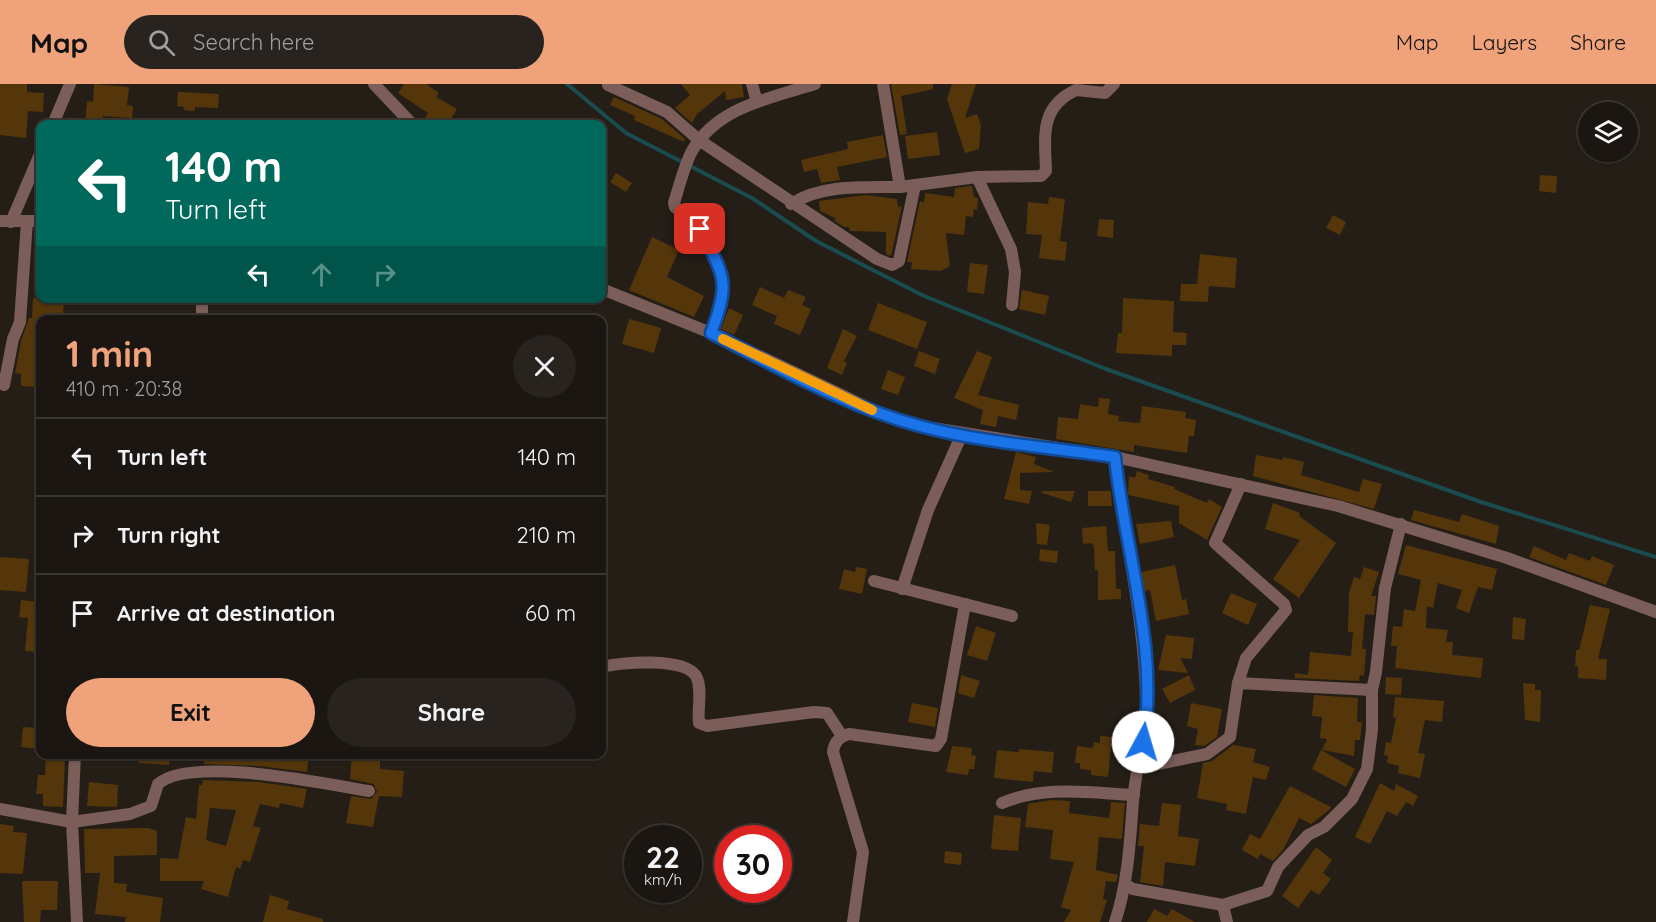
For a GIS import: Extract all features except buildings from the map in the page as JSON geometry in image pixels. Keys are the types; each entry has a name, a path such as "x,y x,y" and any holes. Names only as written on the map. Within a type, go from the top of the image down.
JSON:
{"street":[{"path":"55,120 70,84"},
{"path":"374,84 408,120"},
{"path":"752,84 757,102"},
{"path":"711,333 720,309 723,277 696,222 675,207 691,153 709,127 723,117 757,102 815,84"},
{"path":"883,84 900,182"},
{"path":"786,200 822,191 900,182 915,185 977,177 1041,176 1046,171 1045,126 1057,104 1076,90 1106,93 1114,84"},
{"path":"608,85 667,112 699,140 786,200 877,259 892,265 898,261 915,185"},
{"path":"27,232 6,221 36,162"},
{"path":"977,177 1011,249 1015,272 1012,305"},
{"path":"4,385 13,339 20,322 27,232 36,224"},
{"path":"606,291 711,333 815,385 875,411 920,426 1115,457 1338,506 1401,524 1656,612"},
{"path":"902,589 928,510 962,434"},
{"path":"1115,457 1145,660 1145,728 1134,795 1126,885 1115,922"},
{"path":"1138,768 1207,754 1230,737 1238,683 1246,658 1286,610 1284,604 1215,543 1241,484"},
{"path":"1126,885 1133,889 1223,905 1268,891 1278,867 1308,835 1324,827 1352,799 1367,769 1372,730 1372,690 1385,588 1401,524"},
{"path":"874,581 1012,615"},
{"path":"853,922 863,852 833,752 834,745 842,736 867,736 936,746 941,740 965,604"},
{"path":"606,666 643,662 683,667 695,675 699,686 699,723 707,726 814,712 827,713 842,736"},
{"path":"1238,683 1372,690"},
{"path":"75,759 72,822 77,922"},
{"path":"0,808 72,822 147,810 151,806 158,784 174,775 265,773 369,791"},
{"path":"1002,803 1023,794 1039,792 1134,795"},
{"path":"1223,905 1227,922"}],"waterway":[{"path":"567,84 626,133 752,198 816,241 924,296 1106,369 1481,502 1656,557"}],"slow traffic":[{"path":"723,339 815,385 872,410"}],"route":[{"path":"700,229 720,267 724,285 720,309 711,333 815,385 875,411 920,426 1115,457 1145,660 1146,704 1143,742"}]}
